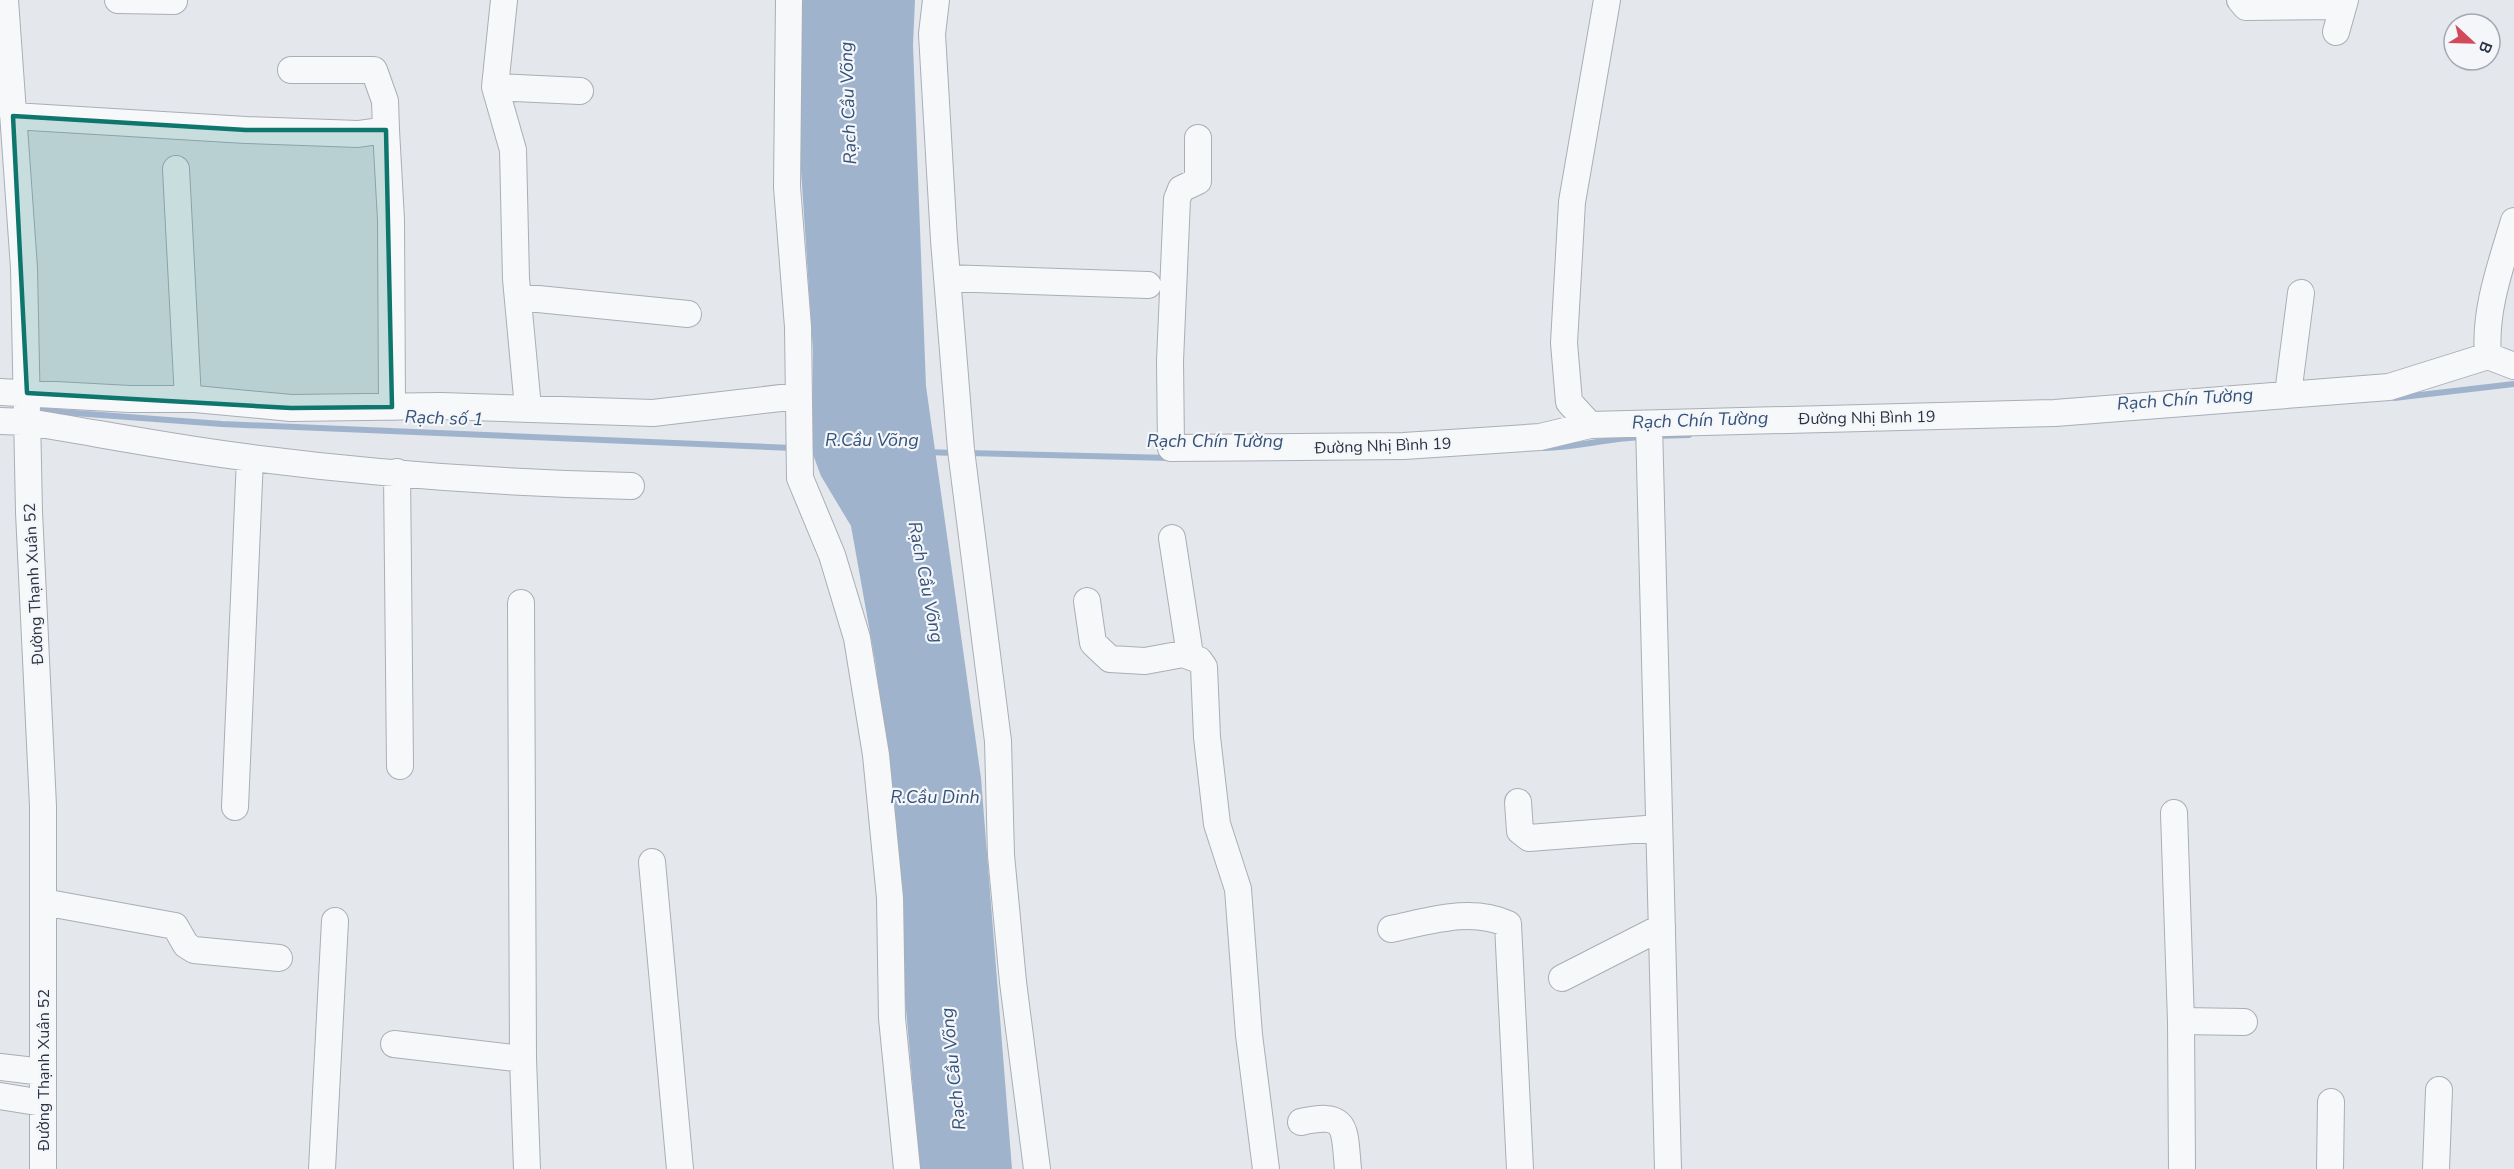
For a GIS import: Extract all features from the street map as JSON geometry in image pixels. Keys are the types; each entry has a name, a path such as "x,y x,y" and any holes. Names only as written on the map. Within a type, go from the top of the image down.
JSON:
{"street":[{"name":"Đường Thạnh Xuân 52","path":"5,0 24,268 29,512 43,806 43,1169"},
{"path":"118,0 174,1"},
{"path":"504,0 495,87 513,150 518,297 528,408"},
{"path":"789,0 787,187 798,327 800,478 832,555 856,638 876,755 890,898 892,1018 907,1169"},
{"path":"936,0 932,34 947,278 962,459 998,741 1004,878 1013,982 1037,1169"},
{"path":"1590,425 1569,402 1564,343 1572,202 1607,0"},
{"path":"2240,0 2246,7 2344,3 2336,32"},
{"path":"291,70 375,70 385,101 391,220 392,407"},
{"path":"495,87 580,91"},
{"path":"13,116 358,134 386,130"},
{"name":"Đường Nhị Bình 19","path":"1198,138 1198,181 1181,189 1177,199 1170,361 1171,448 1404,446 1540,437 1590,425 1650,433 1730,420 2055,413 2389,387 2488,356"},
{"path":"176,169 188,399"},
{"path":"2514,221 2496,284 2486,332 2488,356 2514,366"},
{"path":"947,278 1148,285"},
{"path":"2288,394 2301,293"},
{"path":"518,297 688,314"},
{"path":"0,392 130,399 188,399 291,408 528,408 653,413 798,396"},
{"path":"0,421 28,422 250,458 521,483 631,486"},
{"path":"1650,433 1668,1169"},
{"path":"235,807 250,458"},
{"path":"397,472 400,766"},
{"path":"1172,538 1190,655"},
{"path":"1087,601 1093,643 1110,659 1145,661 1183,654 1199,660 1204,667 1207,737 1217,824 1239,889 1249,1035 1266,1169"},
{"path":"521,603 523,1059 527,1169"},
{"path":"1518,802 1520,831 1529,838 1659,828"},
{"path":"2174,813 2181,1022 2182,1169"},
{"path":"652,862 680,1169"},
{"path":"43,902 176,926 186,945 194,950 279,958"},
{"path":"1391,929 1452,916 1491,917 1508,924 1520,1169"},
{"path":"322,1169 335,921"},
{"path":"1562,978 1662,927"},
{"path":"2181,1022 2244,1022"},
{"path":"394,1044 523,1059"},
{"path":"0,1067 43,1072"},
{"path":"2436,1169 2439,1090"},
{"path":"0,1096 43,1102"},
{"path":"2330,1169 2331,1102"},
{"path":"1301,1122 1322,1117 1340,1122 1348,1169"}],"highlighted area":[{"path":"13,116 246,130 386,130 392,407 291,408 27,393"}],"water":[{"path":"800,0 915,0 913,45 926,386 981,778 1012,1169 920,1169 876,666 851,526 821,476 812,452 813,351 800,155"}],"waterway":[{"name":"Rạch Chín Tường","path":"2394,398 2514,384"},
{"name":"Rạch số 1","path":"34,410 222,424 793,448"},
{"name":"Rạch Chín Tường","path":"1654,436 1689,435"},
{"name":"Rạch Chín Tường","path":"1544,448 1644,437"},
{"name":"Rạch Chín Tường","path":"926,452 955,453"},
{"name":"Rạch Chín Tường","path":"968,453 1171,458"}],"water label":[{"name":"Rạch Cầu Võng","path":"848,103"},
{"name":"R.Cầu Võng","path":"872,440"},
{"name":"Rạch Cầu Võng","path":"926,582"},
{"name":"R.Cầu Dinh","path":"935,797"},
{"name":"Rạch Cầu Võng","path":"953,1069"}]}
